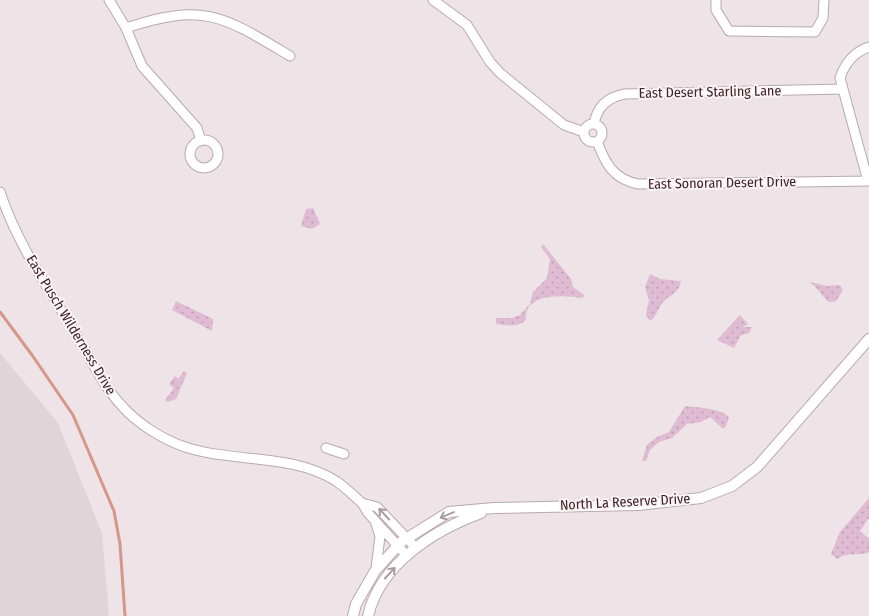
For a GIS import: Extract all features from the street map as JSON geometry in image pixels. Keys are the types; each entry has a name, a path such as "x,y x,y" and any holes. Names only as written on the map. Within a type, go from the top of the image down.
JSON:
{"street":[{"path":"109,0 126,28 142,66 197,128 201,141"},
{"path":"433,0 466,25 490,62 500,72 564,125 584,132 588,140 597,141"},
{"path":"716,0 716,10 728,31 815,32 823,18 824,0"},
{"path":"126,28 158,17 182,13 204,14 231,23 290,56"},
{"path":"868,181 840,78 843,69 856,53 869,47"},
{"name":"East Desert Starling Lane","path":"594,124 600,107 609,100 624,94 843,89"},
{"path":"584,132 588,126 594,124"},
{"name":"East Sonoran Desert Drive","path":"594,124 602,131 601,137 597,141 608,166 614,174 629,182 638,184 868,181"},
{"name":"East Pusch Wilderness Drive","path":"0,192 9,220 35,267 110,392 136,420 159,436 184,447 212,454 285,463 310,470 336,481 362,503 406,556"},
{"name":"North La Reserve Drive","path":"353,616 356,604 376,569 397,546 449,512 494,508 638,505 701,498 732,486 757,467 869,339"},
{"path":"326,448 344,454"},
{"name":"East Pusch Wilderness Drive","path":"362,503 377,507 416,548"},
{"name":"North La Reserve Drive","path":"368,616 384,580 406,556 456,522 494,508"},
{"name":"East Pusch Wilderness Drive","path":"375,521 380,536 376,569"}],"shaded area":[{"path":"313,208 320,224 312,229 301,226 306,209"},
{"path":"543,244 571,279 573,287 584,295 583,298 566,296 546,297 531,304 527,311 526,320 523,323 512,325 496,324 496,318 512,318 520,315 530,304 533,292 547,278 550,259 541,247"},
{"path":"650,274 660,279 681,281 676,292 664,301 650,321 646,315 649,300 645,287"},
{"path":"810,282 827,286 840,285 843,290 836,301 829,302"},
{"path":"176,301 213,319 212,331 172,310"},
{"path":"740,315 748,324 743,327 752,327 749,333 741,335 734,348 717,340"},
{"path":"0,353 58,423 102,533 109,616 0,616"},
{"path":"184,371 187,373 176,399 168,402 165,400 174,388 169,384 175,376 178,379"},
{"path":"685,406 722,412 729,418 725,428 722,428 710,417 701,422 687,424 672,438 659,442 650,450 646,461 642,461 647,445 657,437 669,432"},
{"path":"869,498 869,518 860,531 869,539 869,552 846,555 837,559 831,554 840,532"}],"waterway":[{"path":"0,312 73,415 114,511 120,544 125,616"}]}
